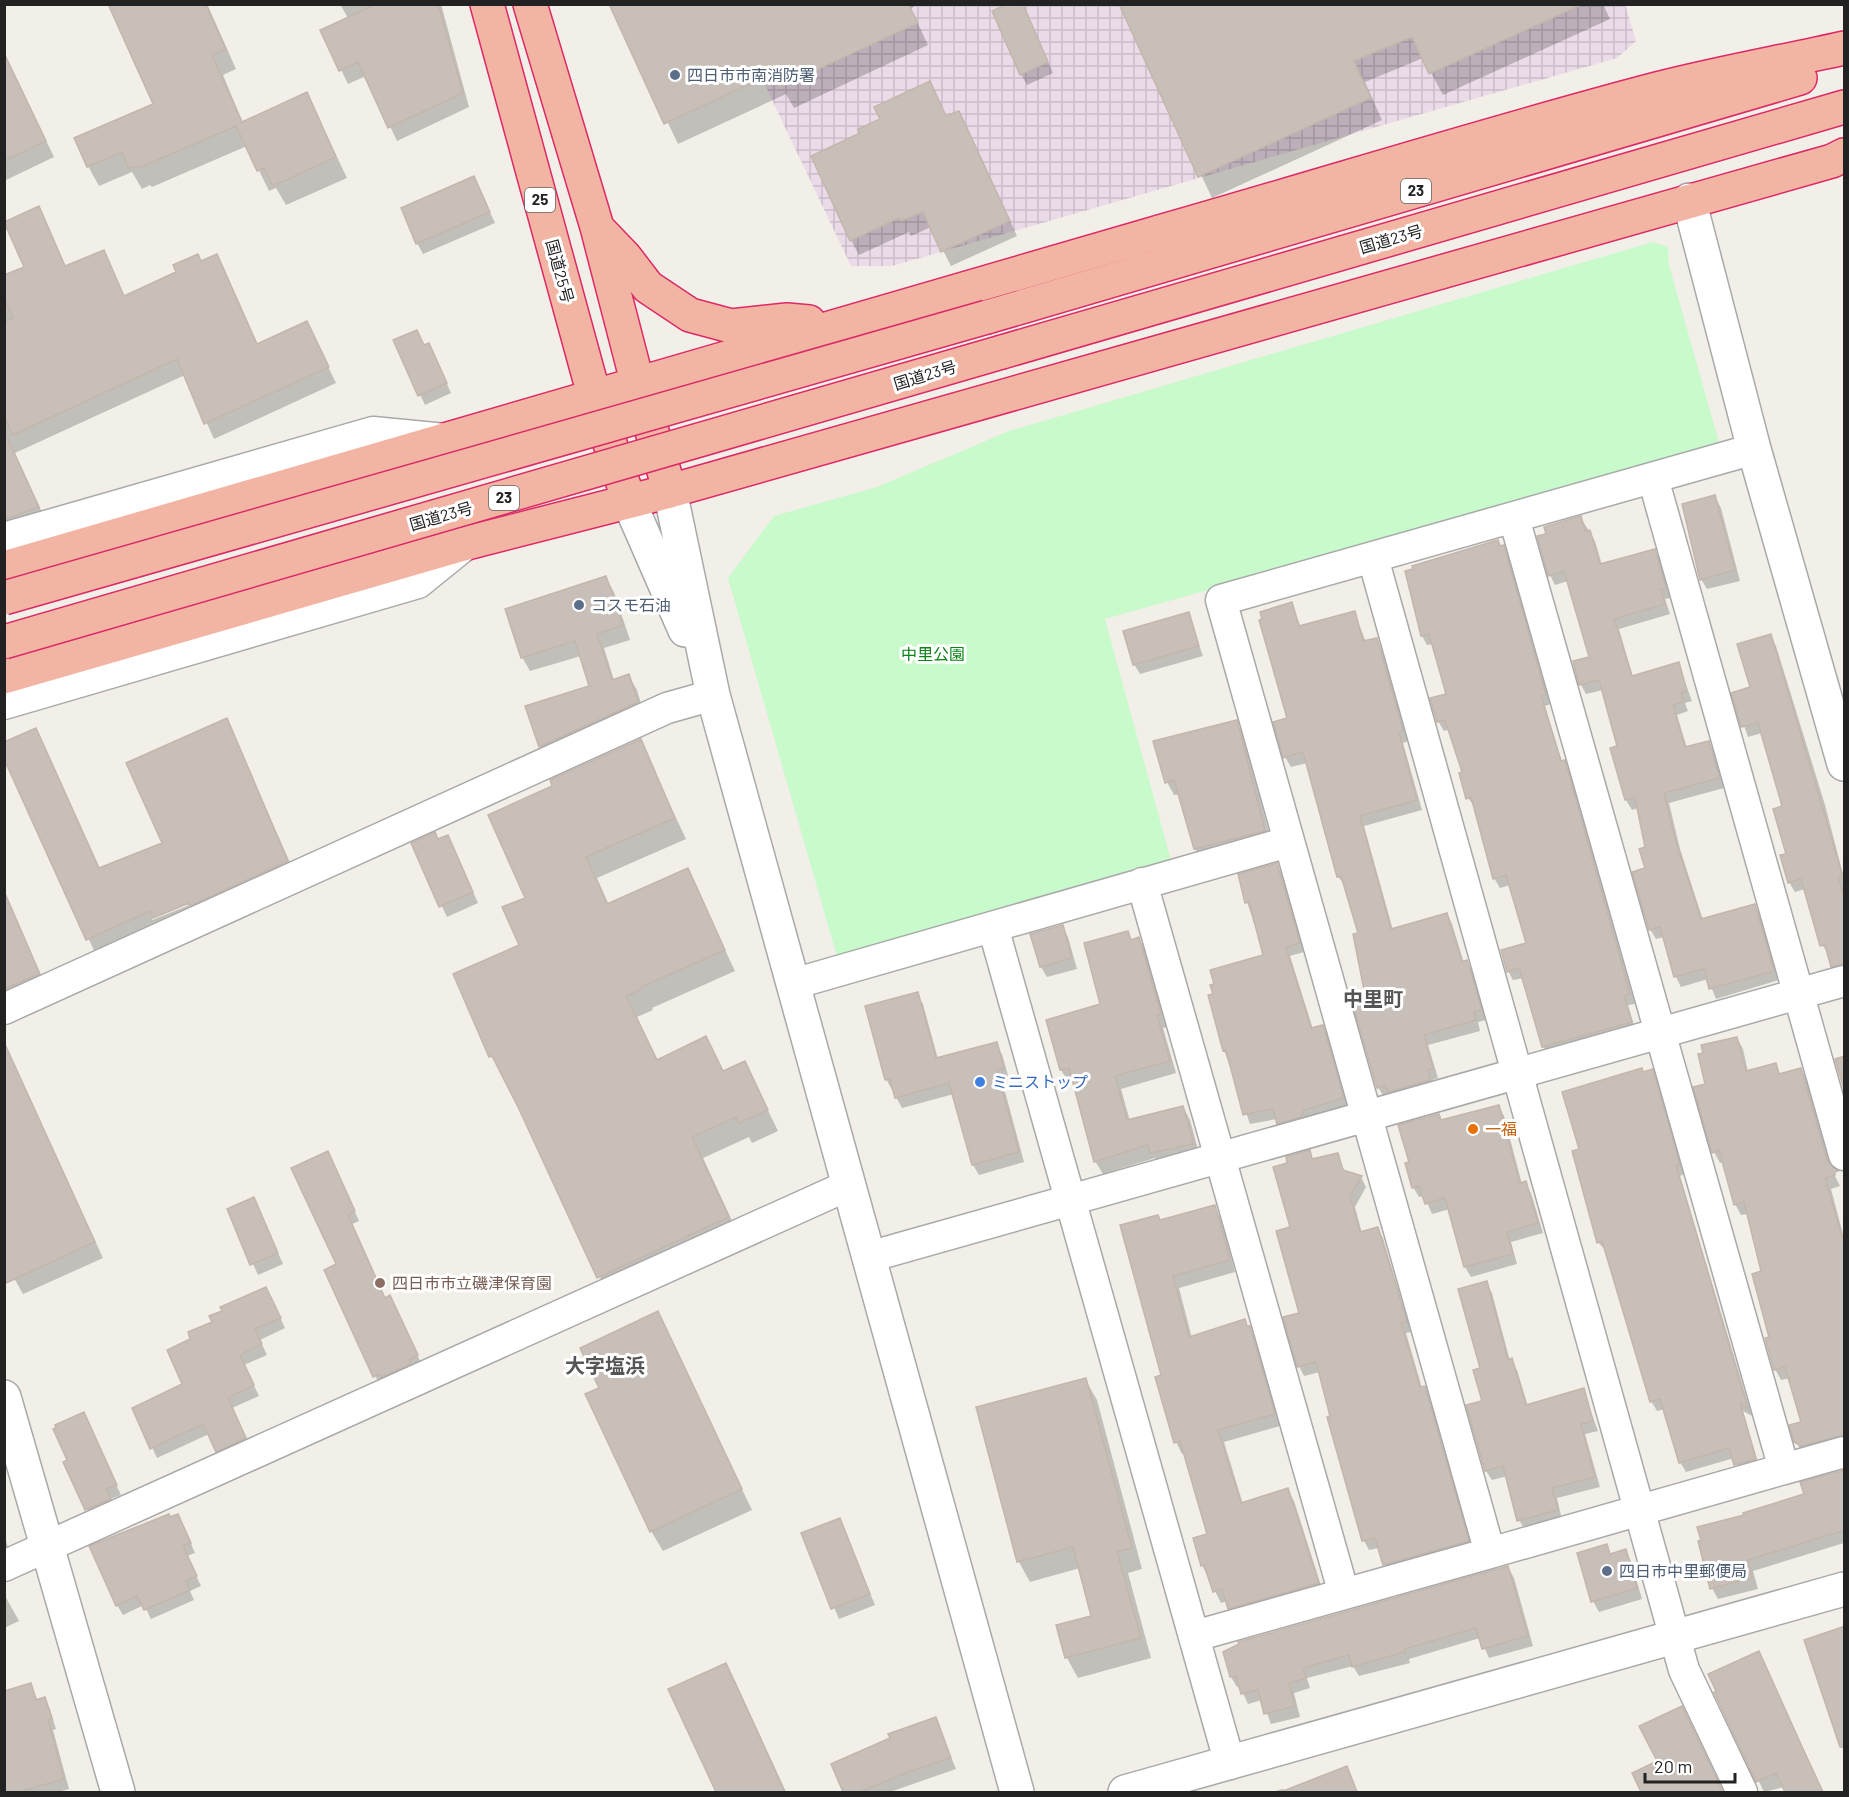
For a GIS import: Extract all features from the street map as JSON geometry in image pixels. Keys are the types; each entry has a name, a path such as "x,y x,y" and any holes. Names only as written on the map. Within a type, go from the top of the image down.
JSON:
{"highway":[{"name":"国道25号","path":"487,4 594,395 629,502"},
{"path":"530,4 597,227 638,385 670,491"},
{"path":"4,568 454,440 594,395 638,385 835,325 1659,89 1845,48"},
{"name":"23","path":"4,598 987,317 1845,65"},
{"name":"国道23号","path":"4,642 1845,107"},
{"path":"4,677 468,543 670,491 1832,161 1845,155"},
{"path":"597,227 625,256 648,287 690,315 731,326 787,320 835,325"}],"street":[{"path":"1689,200 1754,449 1845,764"},
{"path":"4,538 373,432 454,440"},
{"path":"1490,1553 1221,600 1754,449"},
{"path":"1653,478 1845,1155"},
{"path":"670,491 713,695 1017,1792"},
{"path":"629,502 713,695"},
{"path":"1514,518 1784,1469"},
{"path":"4,704 418,583 468,543"},
{"path":"1373,558 1684,1670 1742,1792"},
{"path":"4,1009 667,708 713,695"},
{"path":"793,984 1288,842"},
{"path":"1142,883 1344,1594"},
{"path":"993,927 1230,1764"},
{"path":"869,1257 1845,981"},
{"path":"4,1566 849,1185"},
{"path":"4,1396 118,1792"},
{"path":"1195,1636 1845,1452"},
{"path":"1125,1792 1845,1589"}],"shaded area":[{"path":"1625,4 1636,41 1617,58 892,266 851,266 727,5"}],"green space":[{"name":"中里公園","path":"1653,242 1668,247 1669,265 1720,446 1105,619 1172,864 838,960 728,578 774,516 877,487 1009,431"}],"building":[{"path":"108,4 206,4 226,49 212,55 242,122 307,92 336,157 273,186 264,168 257,171 236,126 139,168 138,166 129,169 122,152 87,167 74,138 153,104"},
{"path":"377,4 438,4 463,93 388,128 358,62 339,71 320,30"},
{"path":"609,4 908,4 918,23 780,87 773,73 664,124"},
{"path":"1007,4 1023,4 1048,62 1020,75 992,11"},
{"path":"1119,4 1583,4 1429,74 1412,37 1354,61 1371,98 1198,177"},
{"path":"4,53 46,141 4,161"},
{"path":"930,81 946,116 959,111 1010,221 941,252 923,212 901,221 899,218 850,241 811,156 860,133 858,129 880,119 874,107"},
{"path":"474,176 490,212 416,244 401,208"},
{"path":"39,206 65,266 104,250 124,296 176,272 173,265 198,254 201,261 217,254 257,344 307,321 329,367 204,424 177,359 13,435 4,416 4,322 13,318 4,298 4,275 24,267 4,222"},
{"path":"417,330 424,345 429,343 447,383 418,396 393,340"},
{"path":"4,431 39,507 4,520"},
{"path":"1715,495 1735,570 1700,580 1682,504"},
{"path":"1581,516 1585,531 1590,530 1600,564 1655,549 1666,588 1661,589 1665,604 1614,619 1632,676 1679,662 1687,691 1681,693 1684,701 1673,705 1685,747 1709,741 1720,778 1664,793 1675,838 1701,919 1755,904 1774,971 1709,989 1704,969 1674,977 1660,927 1649,930 1632,872 1645,868 1639,849 1645,847 1635,798 1625,800 1610,748 1617,746 1599,680 1579,685 1573,661 1589,657 1564,571 1548,576 1537,536 1546,534 1544,527"},
{"path":"1498,540 1500,546 1504,545 1546,695 1541,696 1561,761 1565,760 1630,994 1624,996 1632,1022 1542,1047 1519,968 1507,972 1501,950 1526,943 1506,875 1493,879 1471,797 1466,799 1459,773 1462,772 1445,720 1437,722 1430,698 1446,694 1429,634 1421,636 1405,571 1413,569 1412,566"},
{"path":"606,576 623,625 597,634 612,680 629,674 638,702 539,747 525,706 589,686 575,641 521,658 505,609"},
{"path":"1292,602 1299,626 1355,611 1363,641 1377,638 1403,730 1399,733 1417,800 1360,816 1391,929 1447,913 1462,962 1467,960 1482,1010 1474,1012 1476,1020 1424,1035 1433,1068 1428,1070 1430,1080 1389,1092 1384,1086 1377,1088 1351,999 1365,995 1353,934 1358,933 1341,876 1337,877 1303,752 1283,758 1273,722 1287,718 1259,620 1262,619 1260,612"},
{"path":"1189,612 1199,646 1133,665 1123,631"},
{"path":"1771,634 1843,877 1838,878 1845,899 1845,964 1831,967 1825,945 1820,946 1801,879 1788,883 1780,855 1786,854 1773,809 1782,806 1758,723 1741,727 1731,693 1750,687 1737,644"},
{"path":"227,718 288,861 190,906 189,903 153,918 150,911 86,940 4,759 4,742 36,728 99,868 162,843 126,763"},
{"path":"1237,720 1265,831 1194,849 1174,780 1165,783 1153,741"},
{"path":"641,739 675,818 586,857 607,904 688,868 725,950 641,987 642,989 626,996 657,1060 706,1036 723,1071 745,1061 768,1110 739,1123 736,1117 692,1137 729,1217 597,1278 518,1107 492,1056 489,1057 453,974 519,945 502,907 525,898 488,815 552,786 550,780"},
{"path":"435,832 438,839 448,835 473,892 439,907 411,843"},
{"path":"1277,863 1300,943 1286,947 1311,1028 1323,1025 1344,1098 1304,1110 1301,1117 1277,1124 1273,1109 1243,1115 1226,1050 1223,1051 1208,995 1213,994 1210,985 1214,984 1210,970 1263,955 1249,902 1245,903 1238,874"},
{"path":"4,891 40,974 4,989"},
{"path":"1063,925 1072,958 1040,967 1030,934"},
{"path":"1128,931 1131,940 1139,937 1161,1014 1157,1015 1170,1061 1115,1076 1127,1120 1183,1106 1194,1144 1150,1153 1148,1145 1094,1162 1069,1068 1060,1070 1046,1020 1100,1004 1084,943"},
{"path":"918,992 936,1058 997,1042 1004,1068 997,1070 1019,1152 972,1165 949,1083 895,1098 890,1079 885,1080 865,1006"},
{"path":"1737,1037 1746,1071 1776,1063 1779,1074 1801,1068 1827,1160 1838,1171 1835,1175 1825,1178 1845,1246 1845,1435 1801,1446 1794,1442 1789,1425 1801,1422 1785,1367 1774,1370 1765,1338 1769,1337 1752,1274 1761,1271 1744,1202 1734,1205 1719,1150 1712,1153 1693,1087 1705,1084 1698,1054 1703,1053 1701,1045"},
{"path":"4,1042 95,1242 4,1284"},
{"path":"1845,1056 1845,1093 1835,1059"},
{"path":"1642,1068 1643,1072 1653,1069 1680,1164 1676,1165 1748,1409 1740,1403 1756,1459 1734,1465 1729,1448 1679,1463 1660,1399 1650,1402 1602,1241 1597,1243 1572,1151 1579,1149 1562,1092"},
{"path":"1499,1105 1520,1183 1526,1181 1538,1223 1507,1232 1513,1254 1464,1267 1445,1198 1425,1204 1419,1186 1412,1188 1405,1163 1409,1162 1398,1125 1439,1114 1441,1120"},
{"path":"1310,1150 1312,1159 1338,1153 1343,1170 1362,1176 1350,1196 1360,1232 1378,1227 1407,1322 1401,1323 1420,1387 1425,1386 1469,1541 1383,1565 1375,1538 1362,1541 1327,1417 1330,1416 1316,1362 1297,1367 1283,1317 1299,1313 1276,1231 1290,1227 1273,1167 1287,1163 1286,1157"},
{"path":"328,1151 355,1211 348,1215 385,1298 390,1295 418,1355 409,1360 411,1364 381,1377 379,1374 373,1377 324,1270 336,1264 291,1168"},
{"path":"254,1197 278,1253 250,1265 227,1209"},
{"path":"1215,1205 1230,1260 1173,1276 1189,1337 1245,1319 1247,1326 1250,1326 1275,1414 1218,1430 1241,1503 1288,1488 1319,1583 1228,1609 1222,1589 1213,1592 1204,1565 1201,1566 1193,1538 1207,1534 1180,1441 1174,1443 1155,1377 1161,1375 1120,1225 1158,1215 1160,1220"},
{"path":"1487,1281 1508,1360 1512,1358 1526,1405 1584,1388 1593,1421 1581,1424 1595,1477 1552,1488 1558,1510 1517,1521 1503,1466 1485,1471 1466,1405 1482,1401 1473,1370 1480,1368 1458,1289"},
{"path":"266,1287 281,1318 255,1329 262,1344 240,1355 254,1385 228,1398 246,1438 216,1452 203,1424 150,1449 132,1408 182,1384 167,1350 190,1339 188,1332 212,1322 209,1316 222,1311 220,1307"},
{"path":"658,1311 742,1489 650,1532 585,1394 599,1388 580,1348"},
{"path":"1086,1378 1132,1548 1117,1552 1141,1638 1065,1658 1056,1625 1091,1616 1073,1547 1017,1562 976,1407"},
{"path":"84,1412 117,1485 106,1489 111,1499 85,1510 63,1462 67,1460 53,1429 56,1428 55,1425"},
{"path":"1845,1470 1845,1530 1748,1560 1752,1578 1710,1589 1698,1541 1701,1540 1697,1527 1744,1515 1743,1513 1804,1494 1800,1482"},
{"path":"169,1514 170,1517 178,1514 191,1543 183,1546 197,1576 186,1581 190,1590 144,1610 137,1596 116,1606 89,1546"},
{"path":"840,1518 870,1594 831,1609 801,1533"},
{"name":"四日市中里郵便局","path":"1607,1544 1610,1554 1626,1549 1637,1588 1591,1602 1577,1553"},
{"path":"1508,1566 1528,1636 1482,1649 1476,1628 1352,1667 1349,1655 1303,1668 1306,1678 1289,1683 1295,1706 1264,1714 1258,1690 1241,1694 1236,1676 1230,1677 1223,1652 1239,1644 1238,1642"},
{"path":"1845,1626 1845,1747 1840,1747 1804,1640"},
{"path":"1759,1651 1823,1792 1785,1792 1776,1773 1756,1782 1714,1692 1716,1691 1708,1674"},
{"path":"726,1663 785,1792 716,1792 668,1689"},
{"path":"31,1683 36,1700 45,1697 52,1719 48,1720 64,1779 19,1792 4,1792 4,1691"},
{"path":"1682,1706 1723,1792 1641,1792 1632,1773 1657,1761 1639,1726"},
{"path":"936,1717 951,1758 903,1774 860,1792 843,1792 831,1764 890,1738 888,1734"},
{"path":"1347,1766 1357,1792 1283,1792 1283,1791"}],"place":[{"name":"四日市市南消防署","path":"675,75"},
{"name":"コスモ石油","path":"579,605"},
{"name":"ミニストップ","path":"980,1082"},
{"name":"一福","path":"1473,1129"},
{"name":"四日市市立磯津保育園","path":"380,1283"},
{"name":"四日市中里郵便局","path":"1607,1571"}],"district":[{"name":"中里町","path":"1373,999"},
{"name":"大字塩浜","path":"605,1366"}]}
